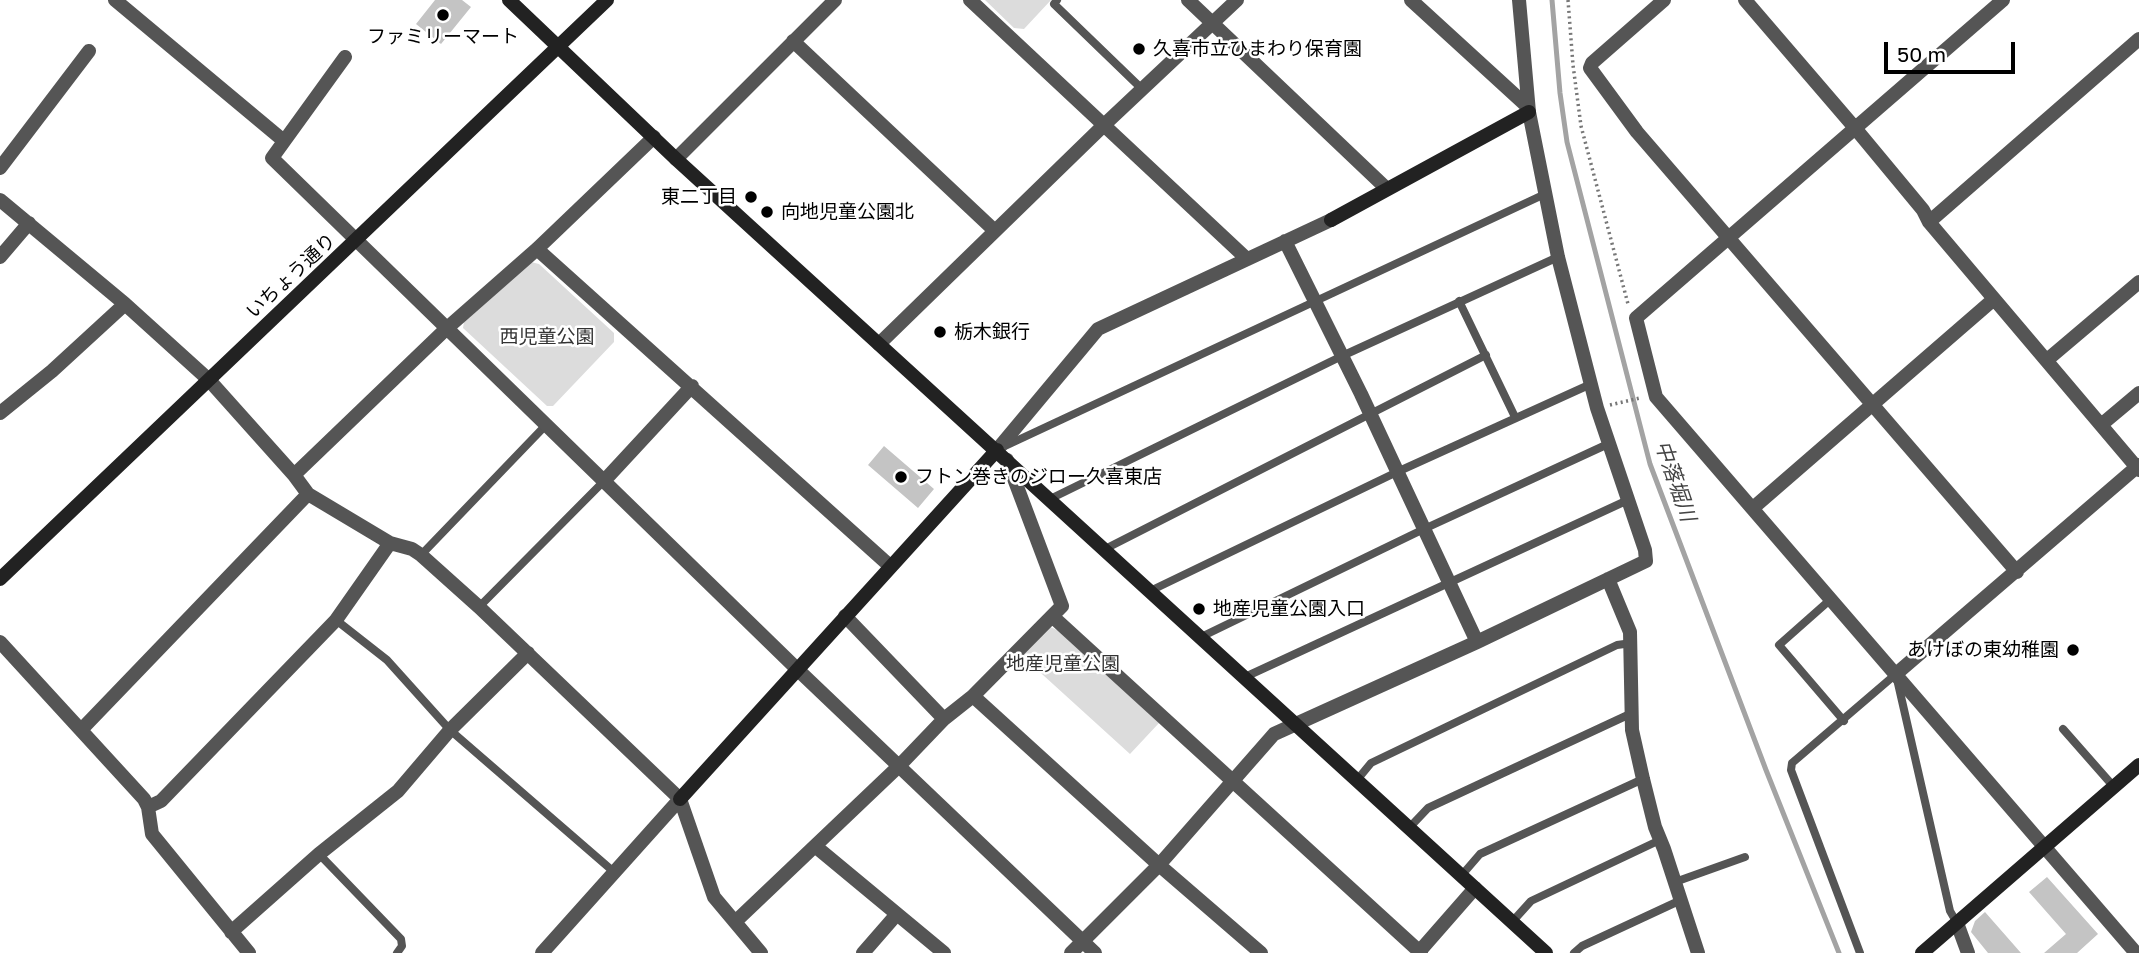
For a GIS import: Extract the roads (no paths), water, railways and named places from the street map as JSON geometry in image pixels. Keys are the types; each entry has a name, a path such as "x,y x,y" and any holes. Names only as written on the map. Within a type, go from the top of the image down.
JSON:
{"street":[{"path":"115,0 284,141"},
{"path":"509,0 676,159 1546,953"},
{"name":"いちょう通り","path":"0,579 607,0"},
{"path":"676,159 835,0"},
{"path":"970,0 1247,259"},
{"path":"1188,0 1387,189"},
{"path":"880,344 1104,125 1237,0"},
{"path":"1411,0 1528,110"},
{"path":"1071,953 1159,865 1270,738 1646,561 1645,550 1608,444 1558,257 1528,110 1519,0"},
{"path":"1664,0 1592,63 1590,68 1637,132 2017,572"},
{"path":"1745,0 1923,210 1928,222 2138,467 1896,674"},
{"path":"2003,0 1636,317 1656,397 2136,953"},
{"path":"1928,222 2139,39"},
{"path":"793,41 995,232"},
{"path":"0,168 89,51"},
{"path":"345,57 272,158 797,669 1095,953"},
{"path":"542,953 890,566 1002,455 1098,329 1331,220 1528,110"},
{"path":"294,475 654,136"},
{"path":"0,200 125,304 209,380 308,494 390,543 412,549 421,555 680,799 714,897 761,953"},
{"path":"0,257 29,223"},
{"path":"1285,241 1477,642"},
{"path":"537,248 890,566"},
{"path":"2047,360 2139,282"},
{"path":"1753,508 1994,299"},
{"path":"0,413 125,304"},
{"path":"604,481 692,386"},
{"path":"2101,425 2139,393"},
{"path":"735,922 899,766 944,719 973,696 1062,606 1002,455"},
{"path":"81,730 308,494"},
{"path":"148,807 161,801 335,620 390,543"},
{"path":"1608,579 1632,643 1630,714 1643,779 1660,840 1698,953"},
{"path":"845,616 944,719"},
{"path":"1052,616 1419,953 1475,888"},
{"path":"0,642 144,799 148,807 152,834 249,953"},
{"path":"231,932 319,854 398,791 450,730 528,653"},
{"path":"973,696 1159,865 1261,953"},
{"path":"1922,953 2139,765"},
{"path":"815,846 944,953"},
{"path":"863,953 897,914"},
{"path":"1957,923 1968,953"}],"lane":[{"path":"1057,0 1054,4 1142,89"},
{"path":"1002,455 1545,194"},
{"path":"1050,499 1342,356 1558,257"},
{"path":"1459,301 1515,417"},
{"path":"1105,549 1486,355"},
{"path":"1150,591 1397,472 1591,384"},
{"path":"421,555 546,425"},
{"path":"1201,637 1424,528 1608,444"},
{"path":"479,607 604,481"},
{"path":"1245,677 1628,500"},
{"path":"1830,599 1779,645 1844,721"},
{"path":"335,620 387,660 450,730 614,872"},
{"path":"1357,780 1371,763 1617,645 1632,643"},
{"path":"1860,953 1791,770 1792,763 1896,674"},
{"path":"1896,674 1950,911 1957,923"},
{"path":"1409,828 1428,808 1630,714"},
{"path":"2063,729 2114,786"},
{"path":"1461,876 1480,854 1643,779"},
{"path":"1512,922 1531,901 1660,840"},
{"path":"319,854 401,939 402,946 397,953"},
{"path":"1675,882 1745,857"},
{"path":"1574,953 1581,946 1681,900"}],"waterway":[{"name":"中落堀川","path":"1552,0 1567,142 1650,464 1766,770 1839,953"}],"place":[{"name":"ファミリーマート","path":"443,15"},
{"name":"久喜市立ひまわり保育園","path":"1139,49"},
{"name":"東二丁目","path":"751,197"},
{"name":"向地児童公園北","path":"767,212"},
{"name":"栃木銀行","path":"940,332"},
{"name":"フトン巻きのジロー久喜東店","path":"901,477"},
{"name":"地産児童公園入口","path":"1199,609"},
{"name":"あけぼの東幼稚園","path":"2073,650"}],"park label":[{"name":"西児童公園","path":"547,337"},
{"name":"地産児童公園","path":"1063,664"}]}
